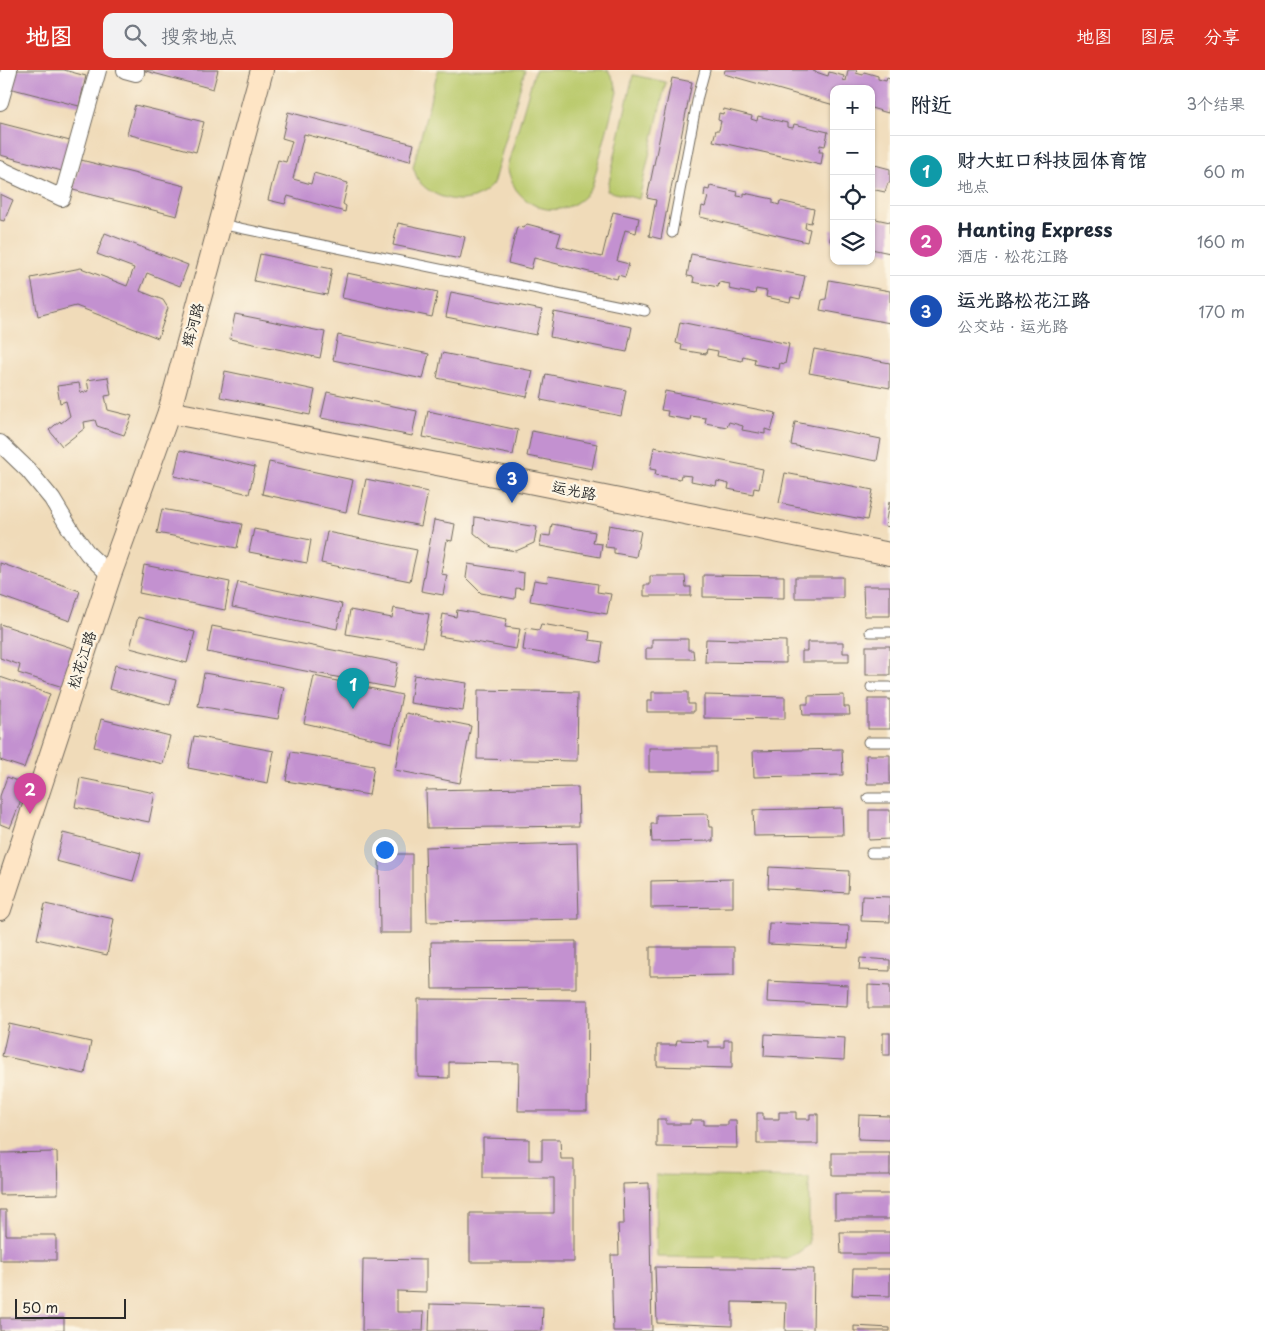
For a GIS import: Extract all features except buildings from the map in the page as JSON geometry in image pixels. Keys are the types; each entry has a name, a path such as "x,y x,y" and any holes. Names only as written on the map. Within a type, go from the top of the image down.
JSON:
{"street":[{"path":"0,102 9,70"},
{"path":"0,169 62,198 98,70"},
{"path":"125,70 136,73 136,70"},
{"name":"辉河路","path":"110,575 169,412 262,70"},
{"name":"运光路","path":"169,412 890,554"},
{"path":"0,443 28,470 52,500 88,554 110,575"},
{"name":"松花江路","path":"0,909 110,575"}],"lane":[{"path":"672,234 698,96 705,70"},
{"path":"220,224 645,312"},
{"path":"870,632 890,632"},
{"path":"871,687 890,687"},
{"path":"868,742 890,742"},
{"path":"868,798 890,798"},
{"path":"871,853 890,853"}],"green space":[{"path":"438,70 525,70 493,184 479,195 466,200 436,195 419,181 413,167"},
{"path":"535,70 608,70 615,83 617,92 592,187 576,203 556,209 536,206 527,200 514,186 507,167"},
{"path":"633,75 666,82 639,199 607,191"},
{"path":"656,1175 809,1178 809,1245 790,1258 657,1257"}],"place":[{"name":"运光路松花江路","path":"512,503"},
{"name":"财大虹口科技园体育馆","path":"353,709"},
{"name":"Hanting Express","path":"30,814"}]}
